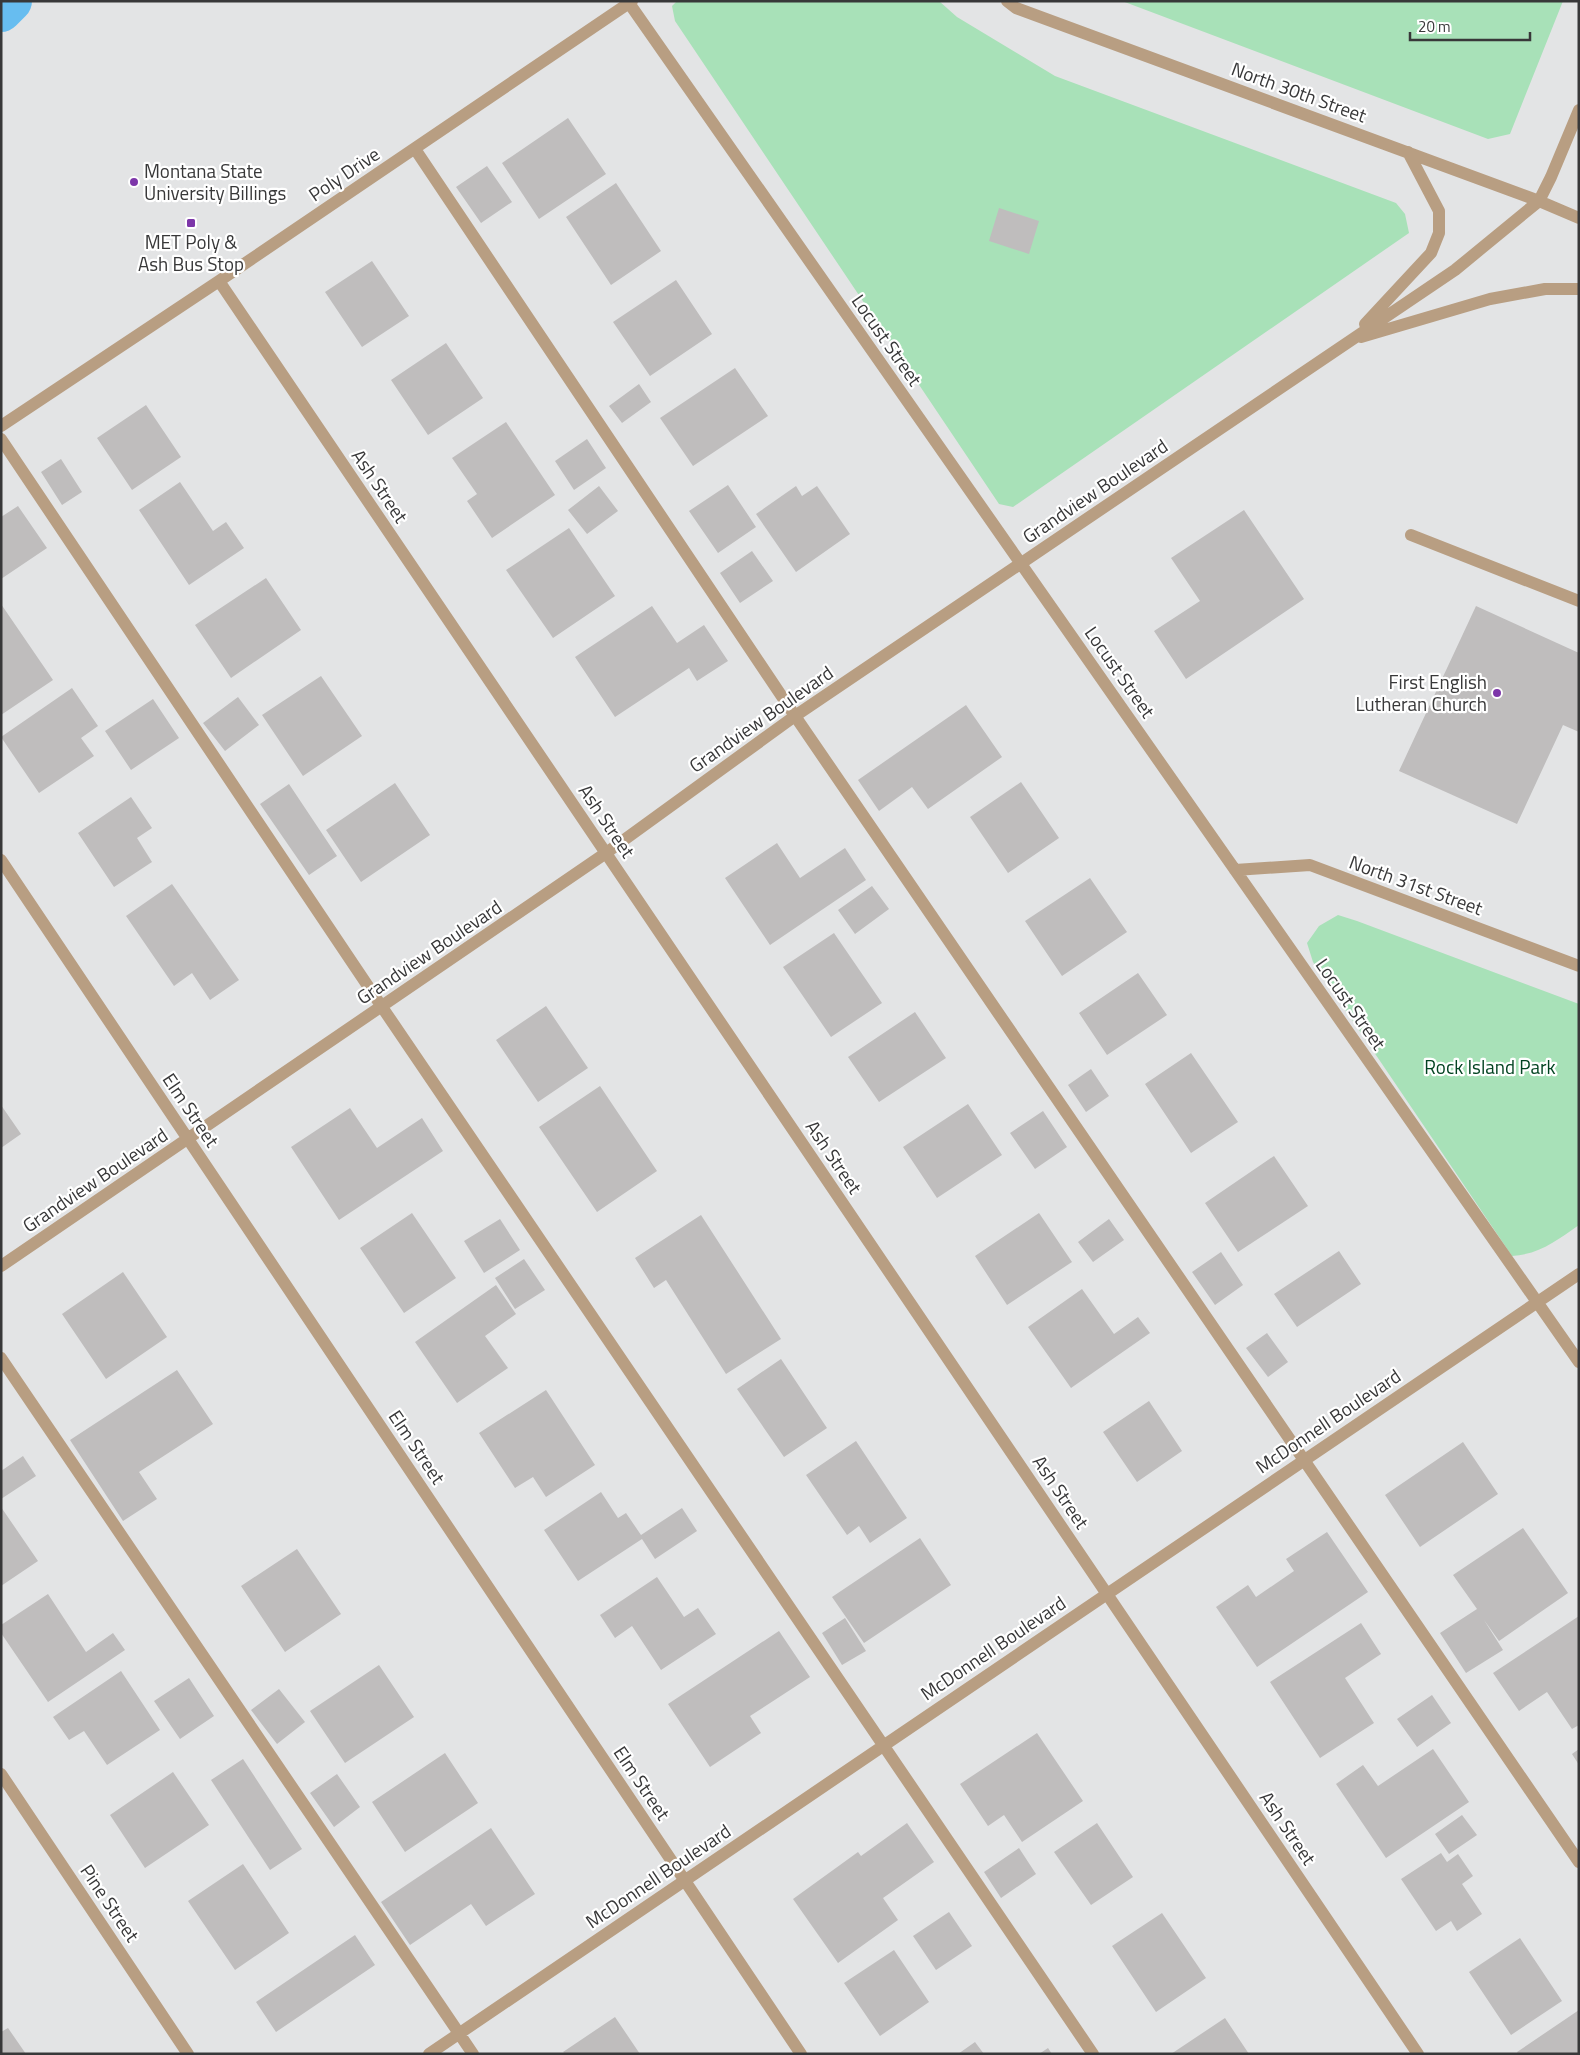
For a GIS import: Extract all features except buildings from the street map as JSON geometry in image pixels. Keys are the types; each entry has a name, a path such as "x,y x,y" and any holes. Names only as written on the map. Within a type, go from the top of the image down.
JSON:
{"street":[{"name":"North 30th Street","path":"1007,1 1016,8 1539,200 1579,218"},
{"name":"Poly Drive","path":"1,426 219,281 630,2"},
{"name":"Locust Street","path":"630,2 1579,1362"},
{"path":"1539,200 1551,177 1579,110"},
{"path":"414,149 795,716 1579,1862"},
{"path":"1350,340 1431,254 1439,232 1439,211 1408,152"},
{"name":"Grandview Boulevard","path":"1,1266 189,1140 606,853 795,716 1455,270 1539,200"},
{"name":"Ash Street","path":"219,281 1418,2054"},
{"path":"1350,340 1490,298 1545,289 1579,290"},
{"path":"1,439 382,1006 1094,2054"},
{"path":"1411,535 1579,601"},
{"name":"Elm Street","path":"1,860 801,2054"},
{"name":"North 31st Street","path":"1235,870 1310,866 1579,966"},
{"name":"McDonnell Boulevard","path":"429,2054 1579,1274"},
{"path":"1564,1341 1579,1346"},
{"path":"1,1358 473,2054"},
{"name":"Pine Street","path":"1,1774 188,2054"}],"green space":[{"path":"677,1 939,1 957,17 1055,76 1396,203 1405,214 1409,233 1013,507 999,504 675,21 672,6"},
{"path":"1122,1 1563,1 1510,134 1488,139"},
{"name":"Rock Island Park","path":"1338,915 1579,1004 1579,1225 1539,1250 1512,1256 1313,962 1307,943 1319,926"}],"waterway":[{"path":"1,11 11,1"}],"place":[{"name":"Montana State University Billings","path":"134,182"},
{"name":"MET Poly & Ash Bus Stop","path":"191,223"},
{"name":"First English Lutheran Church","path":"1497,693"}]}
